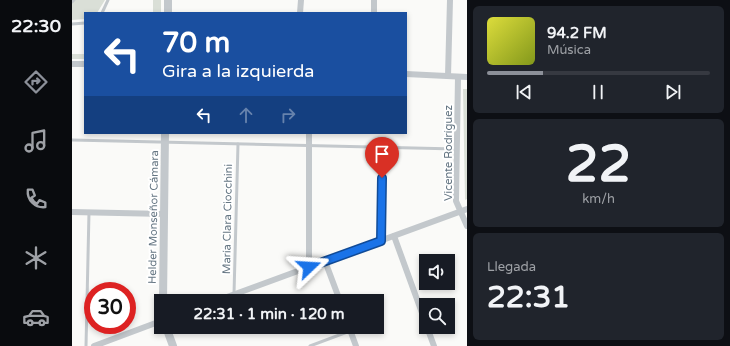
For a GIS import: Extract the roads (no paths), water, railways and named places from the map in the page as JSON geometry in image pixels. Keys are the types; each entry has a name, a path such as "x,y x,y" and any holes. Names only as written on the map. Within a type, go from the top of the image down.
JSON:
{"street":[{"path":"168,0 168,12"},
{"path":"300,12 301,0"},
{"path":"374,0 374,12"},
{"path":"448,76 450,0"},
{"path":"72,64 84,64"},
{"path":"407,74 467,77"},
{"name":"Vicente Rodríguez","path":"458,77 456,201 467,226"},
{"name":"Helder Monseñor Cámara","path":"163,294 165,134"},
{"path":"309,134 309,267"},
{"path":"234,294 467,209"},
{"path":"72,212 165,214"},
{"path":"394,236 419,305"},
{"path":"325,261 337,294"},
{"path":"94,346 154,324"},
{"path":"168,334 172,346"},
{"path":"352,334 356,346"},
{"path":"430,334 434,346"}],"lane":[{"path":"102,12 108,0"},
{"path":"72,24 84,23"},
{"path":"72,140 457,149"},
{"name":"María Clara Ciocchini","path":"234,294 238,144"},
{"path":"381,241 383,147"},
{"path":"86,346 89,212"},
{"path":"310,346 338,334"}]}
